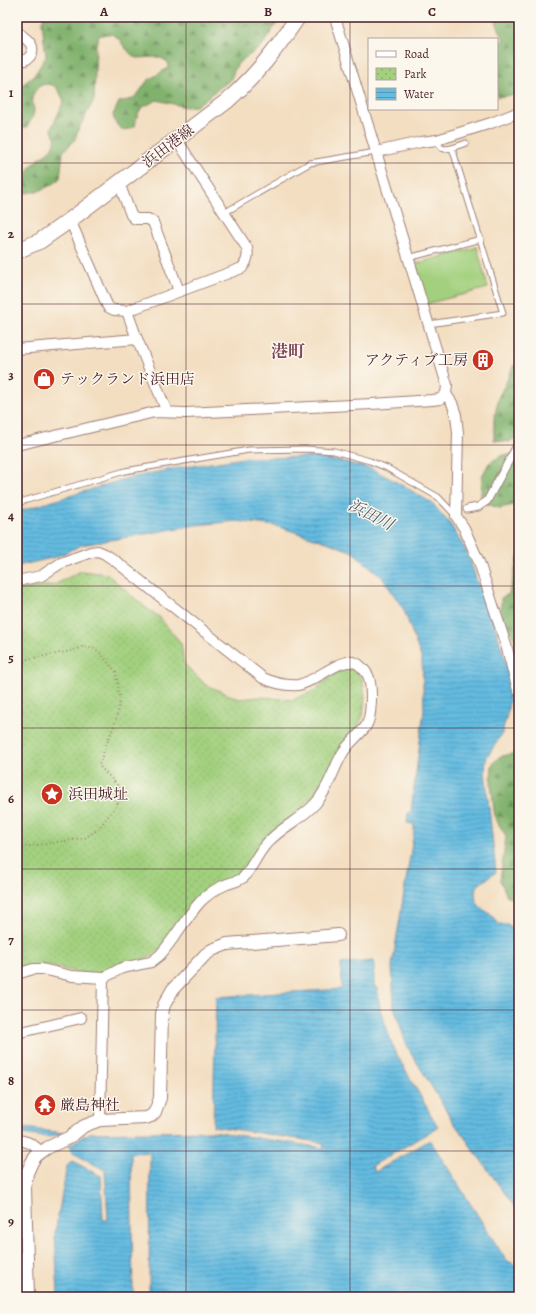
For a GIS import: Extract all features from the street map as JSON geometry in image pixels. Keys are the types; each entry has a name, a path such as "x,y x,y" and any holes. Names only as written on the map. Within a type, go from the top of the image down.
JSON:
{"main road":[{"name":"浜田港線","path":"17,251 40,241 70,220 177,140 241,89 268,61 298,17"}],"street":[{"path":"335,17 447,385 446,394 452,403 456,415 458,433 456,516 464,528 479,562 506,645 518,690"},
{"path":"17,32 30,42 32,53 29,58 24,61 17,60"},
{"path":"376,152 437,140 491,123 519,112"},
{"path":"70,220 108,307 114,310 127,311 242,268 248,259 247,248 177,140"},
{"path":"120,183 131,215 135,219 148,219 154,222 180,291"},
{"path":"127,311 167,412"},
{"path":"17,348 137,339"},
{"path":"17,445 155,412 186,413 372,404 440,399 446,394"},
{"path":"467,509 478,507 487,501 516,451 519,442"},
{"path":"17,581 41,576 61,563 84,554 98,551 114,560 263,678 274,683 298,685 310,681 345,662 358,664 369,677 371,702 367,725 343,752 324,791 316,803 305,813 277,832 266,843 243,877 237,882 226,885 212,892 201,902 160,956 151,962 122,968 103,978 72,976 42,969 33,969 17,974"},
{"path":"28,1297 25,1188 29,1168 36,1156 41,1152 70,1137 84,1126 100,1120 139,1120 151,1116 156,1112 160,1098 162,1014 164,1005 172,990 205,955 212,950 227,944 338,936"},
{"path":"100,1120 103,978"},
{"path":"17,1033 81,1018"},
{"path":"17,1140 34,1145 41,1152"}],"lane":[{"path":"437,140 441,148 445,149 466,143"},
{"path":"429,324 503,313 452,148"},
{"path":"224,212 310,163 376,152"},
{"path":"408,258 481,239"},
{"path":"17,503 125,471 249,450 306,449 334,451 370,461 387,468 438,497 456,516"}],"path":[{"path":"17,666 28,659 71,650 82,646 93,648 101,654 112,667 116,672 120,699 118,712 99,765 118,786 122,794 116,805 98,829 85,838 17,848"}],"green space":[{"path":"44,17 281,17 261,47 238,63 230,80 196,106 186,107 157,100 141,108 137,116 135,126 127,129 118,126 114,120 113,115 119,102 132,99 138,94 147,81 168,68 168,62 159,57 136,58 114,35 105,34 99,36 96,45 94,100 79,128 74,141 63,152 60,178 55,183 39,191 26,193 23,188 30,167 51,149 56,139 51,129 64,101 56,87 50,84 41,85 36,89 32,98 34,109 33,117 27,127 17,128 17,88 33,77 46,57 42,22"},
{"path":"494,17 519,17 519,94 498,97 498,46 504,40"},
{"path":"477,247 488,288 426,304 415,264"},
{"path":"519,363 519,436 509,442 494,440 494,419 499,396 513,366"},
{"path":"519,454 519,504 499,508 487,504 481,496 482,476 489,463 503,455"},
{"path":"519,554 519,650 513,636 501,616 501,598 509,594"},
{"path":"81,571 107,574 146,608 159,617 181,643 184,664 206,685 239,699 261,697 292,700 314,691 341,668 350,668 357,671 362,679 365,696 363,716 358,726 344,744 322,784 306,804 265,840 247,866 238,875 221,882 157,952 125,967 97,974 38,965 17,970 17,590 54,585"},
{"path":"511,754 519,756 519,902 507,896 500,880 506,836 495,818 491,784 492,765 499,757"}],"water":[{"name":"浜田川","path":"314,457 340,461 372,469 432,503 450,524 467,552 480,590 484,590 511,680 508,710 502,733 486,759 485,772 496,872 478,885 475,892 476,901 480,907 490,914 500,925 509,925 515,936 519,939 519,1213 452,1120 407,1046 394,1007 392,966 414,832 414,824 407,823 408,813 411,812 424,710 422,660 404,610 382,577 353,552 276,526 237,521 196,525 82,545 56,557 17,566 17,512 125,479 172,469 244,458"},
{"path":"374,961 374,987 377,987 380,1009 394,1050 438,1127 372,1166 375,1172 430,1140 506,1260 519,1267 519,1297 149,1297 150,1152 131,1153 133,1297 58,1297 55,1233 67,1166 72,1161 101,1176 103,1220 108,1220 105,1170 73,1153 69,1146 89,1133 212,1131 323,1148 324,1143 213,1126 216,997 342,989 341,964"},
{"path":"17,1127 63,1133 46,1137 34,1136 17,1133"}],"place":[{"name":"アクティブ工房","path":"483,360"},
{"name":"テックランド浜田店","path":"44,379"},
{"name":"浜田城址","path":"52,794"},
{"name":"厳島神社","path":"45,1105"}],"district":[{"name":"港町","path":"288,351"}]}
